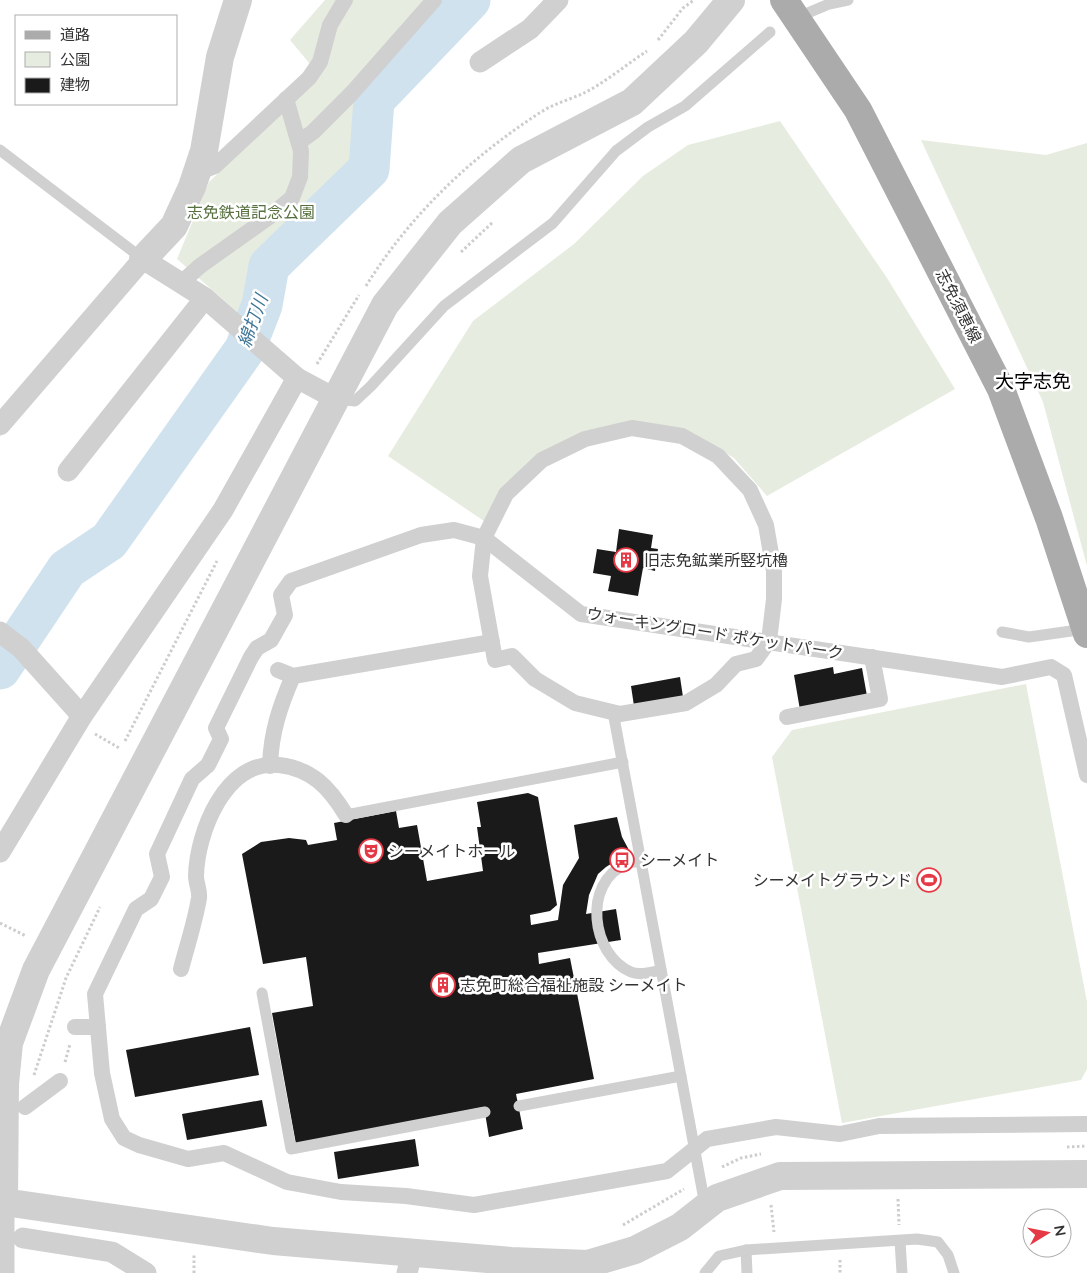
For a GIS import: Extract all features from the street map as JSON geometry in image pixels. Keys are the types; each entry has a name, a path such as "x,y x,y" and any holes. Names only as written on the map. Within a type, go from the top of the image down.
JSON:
{"main road":[{"name":"志免須恵線","path":"790,9 858,110 1001,389 1049,518 1086,632"}],"street":[{"path":"0,426 142,259 174,226 181,215 204,151 220,57 238,0"},
{"path":"197,173 215,166 309,78 320,62 330,26 345,0"},
{"path":"299,142 313,132 352,93 434,0"},
{"path":"480,62 530,29 558,0"},
{"path":"4,1273 2,1202 5,1084 9,1043 36,970 385,305 450,224 521,160 632,102 696,42 731,0"},
{"path":"181,283 200,266 269,217 292,198 300,177 299,142 286,99"},
{"path":"142,259 205,298 297,378 336,399"},
{"path":"68,471 205,298"},
{"path":"0,852 80,720 223,510 297,378"},
{"path":"632,428 682,436 718,456 750,490 766,525 774,571 774,599 768,641 756,660 736,664 716,685 686,703 620,714 575,703 535,679 512,656 495,660 480,576 484,538 506,494 542,460 585,439 632,428"},
{"name":"ウォーキングロード ポケットパーク","path":"1087,776 1064,675 1051,667 1002,677 581,614 484,538 454,530 421,535 291,580 281,595 285,615 271,640 257,648 251,657 216,728 221,739 208,766 192,779 157,854 162,877 152,898 136,909 95,994 102,1073 112,1119 124,1138 139,1145 188,1159 224,1153 287,1182 341,1192 406,1196 474,1205 667,1171 706,1139 776,1127 840,1134 879,1126 1087,1124"},
{"path":"0,632 21,648 80,720"},
{"path":"278,670 293,676 492,642"},
{"path":"787,717 880,700 872,657"},
{"path":"270,766 272,733 280,705 293,676"},
{"path":"181,969 199,896 196,876 208,818 219,798 234,781 256,768 270,766 297,768 314,777 334,794 346,815"},
{"path":"75,1027 98,1027"},
{"path":"25,1107 60,1081"},
{"path":"2,1202 273,1241 409,1263 511,1261 588,1264 635,1250 680,1227 716,1198 780,1176 1087,1174"},
{"path":"23,1238 112,1252 146,1273"}],"lane":[{"path":"790,9 848,0"},
{"path":"336,399 355,401 372,386 444,306 553,223 616,151 648,127 685,106 770,32"},
{"path":"0,150 142,259"},
{"path":"1002,632 1029,637 1086,632"},
{"path":"613,712 706,1206"},
{"path":"346,815 623,762"},
{"path":"641,861 625,865 610,877 602,888 597,904 601,940 608,955 631,972 647,974 661,970"},
{"path":"262,993 291,1149 485,1112"},
{"path":"519,1106 681,1076"},
{"path":"705,1273 719,1256 746,1250 917,1240 938,1242 948,1255 954,1273"},
{"path":"900,1241 902,1273"},
{"path":"746,1250 747,1273"}],"path":[{"path":"455,259 494,221"},
{"path":"80,720 121,749"},
{"path":"25,1107 40,1051 66,978 100,906"},
{"path":"0,923 26,936"},
{"path":"60,1081 75,1027"},
{"path":"1059,1147 1087,1146"},
{"path":"621,1227 700,1178 741,1158 768,1152"},
{"path":"897,1193 900,1241"},
{"path":"771,1200 775,1248"},
{"path":"194,1252 194,1273"}],"green space":[{"name":"志免鉄道記念公園","path":"325,0 469,0 364,100 364,170 258,276 251,324 177,259 209,182 320,76 290,40"},
{"path":"780,121 887,278 955,389 767,496 734,458 693,433 580,434 484,521 388,456 473,321 574,244 643,176 688,145"},
{"path":"921,140 1046,155 1087,143 1087,566 1043,402"},
{"name":"シーメイトグラウンド","path":"1026,684 1087,1002 1087,1069 1081,1080 842,1123 772,757 792,730"}],"building":[{"name":"旧志免鉱業所竪坑櫓","path":"619,529 653,535 651,548 658,549 655,571 643,568 638,596 608,591 611,576 593,573 597,549 616,552"},
{"path":"833,667 834,674 862,668 867,696 800,710 794,675"},
{"path":"680,677 683,697 634,706 631,686"},
{"name":"志免町総合福祉施設 シーメイト","path":"528,793 538,797 557,905 550,911 530,915 531,925 558,920 563,885 579,858 574,825 617,817 622,837 630,852 598,874 589,895 586,914 616,909 621,940 538,953 539,964 570,958 594,1079 516,1094 523,1129 489,1137 484,1107 296,1144 272,1013 313,1006 306,957 263,964 242,854 261,842 289,838 306,840 308,845 337,840 334,823 396,811 399,828 417,825 427,881 483,871 477,827 481,827 477,802"},
{"path":"250,1027 259,1075 135,1097 126,1050"},
{"path":"262,1100 267,1126 187,1140 182,1114"},
{"path":"415,1139 419,1166 338,1179 334,1152"}],"waterway":[{"name":"綿打川","path":"0,669 67,569 109,541 245,349 262,305 269,266 369,169 374,100 470,0"}],"place":[{"name":"旧志免鉱業所竪坑櫓","path":"626,560"},
{"name":"シーメイトホール","path":"371,851"},
{"name":"シーメイト","path":"622,860"},
{"name":"シーメイトグラウンド","path":"929,880"},
{"name":"志免町総合福祉施設 シーメイト","path":"443,985"}],"district":[{"name":"大字志免","path":"1033,381"}]}
